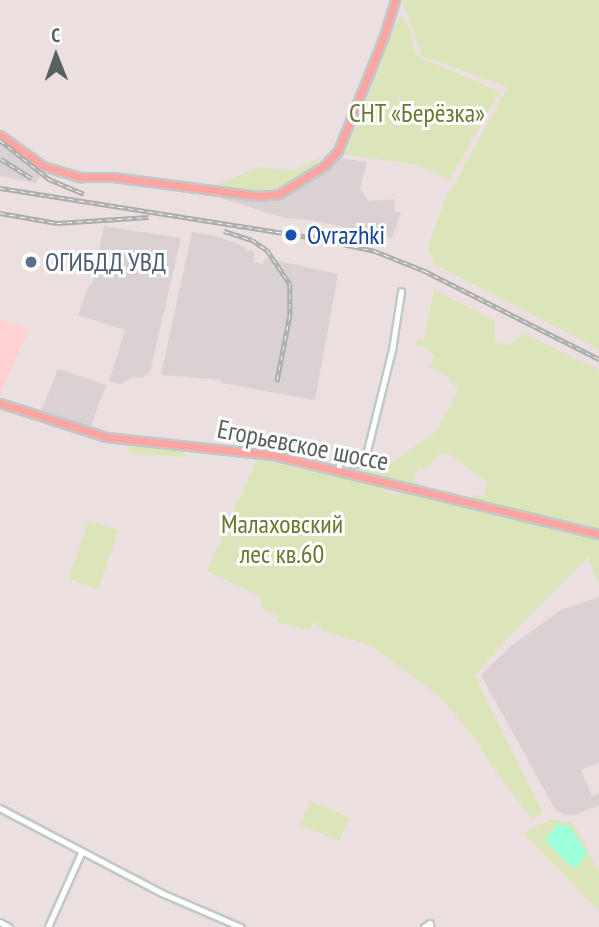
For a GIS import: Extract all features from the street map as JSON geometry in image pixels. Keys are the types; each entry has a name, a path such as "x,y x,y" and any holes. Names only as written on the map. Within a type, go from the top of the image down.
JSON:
{"main road":[{"path":"0,135 43,166 80,177 113,177 258,196 279,194 324,166 338,151 380,48 395,0"},
{"name":"Егорьевское шоссе","path":"0,403 106,438 256,453 599,534"}],"street":[{"path":"338,471 340,460 347,464 364,463 392,350 401,292"},
{"path":"0,808 191,907 241,927"},
{"path":"48,927 82,851"},
{"path":"0,922 9,927"},
{"path":"424,927 431,925"}],"shaded area":[{"path":"0,142 41,175 36,183 0,176"},
{"path":"339,158 367,162 360,188 368,201 395,199 394,211 401,213 392,238 311,220 285,218 223,199 222,195 229,194 255,197 259,201 260,197 269,197"},
{"path":"104,226 181,238 150,372 143,378 134,377 120,384 109,381 125,330 78,315 89,285 93,282"},
{"path":"192,232 216,236 243,246 247,251 254,251 254,262 263,264 265,258 338,274 315,400 221,383 221,380 161,375"},
{"path":"0,319 29,329 0,395"},
{"path":"58,369 106,385 90,428 41,412"},
{"path":"599,597 599,763 581,770 592,796 599,793 599,805 574,815 563,814 556,811 481,675 511,646 561,610"},
{"path":"557,824 570,827 587,853 577,867 573,868 546,839"}],"green space":[{"path":"402,0 599,0 599,349 434,264 428,247 443,204 508,87 422,56"},
{"name":"СНТ «Берёзка»","path":"400,15 410,30 415,55 500,92 449,180 417,165 345,154"},
{"path":"321,157 315,166 280,188 254,191 214,186 259,167 295,171"},
{"path":"434,289 494,321 495,343 510,345 523,333 599,370 599,532 472,501 473,494 483,497 488,482 449,454 438,454 426,470 419,469 413,475 419,487 364,474 367,467 381,470 436,432 458,389 443,373 429,367 435,356 423,346 416,346 417,339 424,340"},
{"path":"139,442 176,447 189,457 130,454 129,446"},
{"name":"Малаховский лес кв.60","path":"257,459 381,487 392,495 407,493 599,539 599,585 588,557 506,640 475,676 543,812 532,819 485,757 479,744 442,699 370,645 325,632 314,622 310,630 276,622 279,616 262,609 259,596 207,571"},
{"path":"88,521 119,530 98,589 69,579"},
{"path":"311,801 350,818 339,841 300,825"},
{"path":"552,819 573,823 599,871 599,911 523,833"}],"railway":[{"path":"0,140 49,179 84,194"},
{"path":"1,159 32,178"},
{"path":"0,188 314,238 375,251 425,271 599,359"},
{"path":"0,213 57,223 149,217"},
{"path":"224,231 252,240 267,250 290,284 290,316 277,382"}],"place":[{"name":"Ovrazhki","path":"291,235"},
{"name":"ОГИБДД УВД","path":"31,262"}]}
